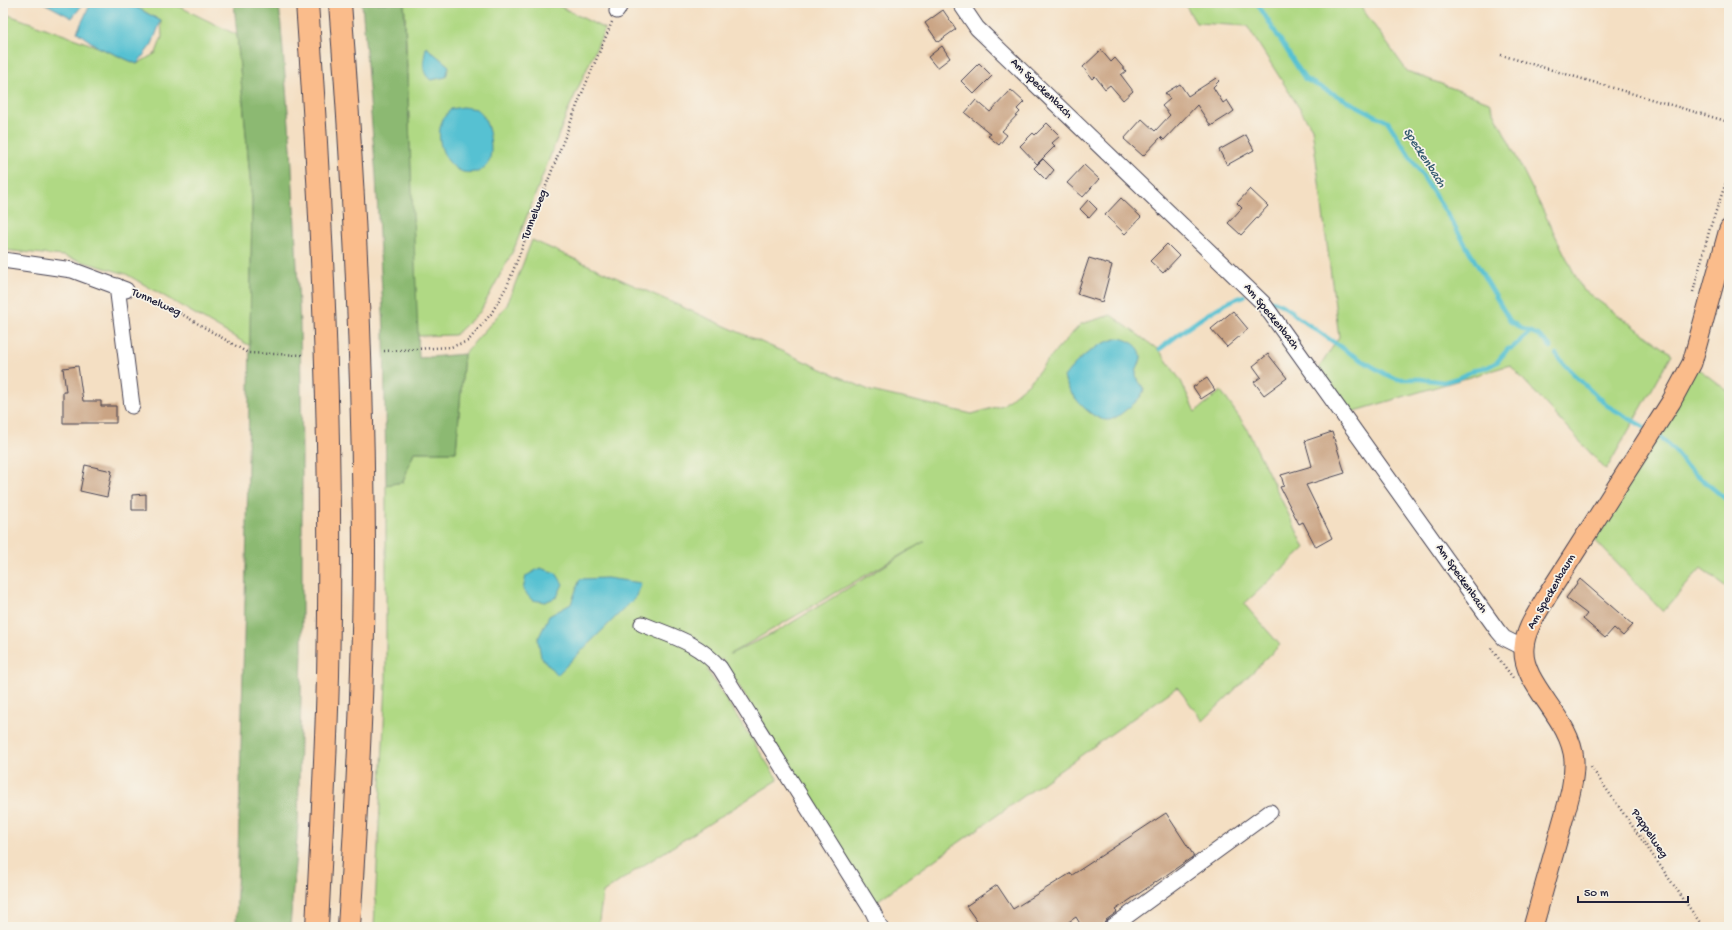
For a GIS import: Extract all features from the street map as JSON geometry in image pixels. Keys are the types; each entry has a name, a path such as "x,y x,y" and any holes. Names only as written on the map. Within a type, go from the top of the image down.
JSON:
{"highway":[{"path":"308,3 324,267 328,539 328,677 317,927"},
{"path":"340,3 351,142 360,344 364,547 362,682 349,927"}],"main road":[{"name":"Am Speckenbaum","path":"1533,927 1569,797 1574,760 1568,736 1561,721 1529,674 1524,660 1524,648 1532,622 1547,596 1671,402 1690,366 1729,229"}],"street":[{"name":"Am Speckenbach","path":"960,3 977,28 1263,302 1498,631 1504,638 1524,648"},
{"name":"Tunnelweg","path":"3,260 72,270 122,288"},
{"path":"122,288 132,406"},
{"path":"642,624 696,646 708,655 720,668 869,905 880,927"},
{"path":"1112,927 1270,812"}],"path":[{"name":"Tunnelweg","path":"384,351 451,347 468,341 492,314 508,284 580,98 619,7"},
{"path":"1501,55 1729,122"},
{"name":"Tunnelweg","path":"122,288 173,309 248,353 302,356"},
{"path":"1496,654 1514,680"},
{"name":"Pappelweg","path":"1574,760 1586,762 1593,769 1703,927"}],"green space":[{"path":"129,3 172,3 237,35 252,200 250,346 126,274 63,256 3,250 3,13 98,47 137,64 156,53 162,37 161,21"},
{"path":"234,3 279,3 291,148 300,325 302,453 302,650 298,825 290,927 236,927 247,528 252,200"},
{"path":"362,3 404,3 419,358 464,354 456,452 414,452 403,482 386,485 384,331 376,176"},
{"path":"404,3 553,3 605,29 569,108 514,249 480,312 455,335 417,336"},
{"path":"1184,3 1358,3 1407,71 1489,102 1582,289 1672,354 1606,470 1510,365 1352,412 1319,368 1339,337 1312,128 1247,26 1196,23"},
{"path":"532,240 871,391 972,414 1003,405 1029,383 1052,355 1081,324 1111,315 1160,351 1181,381 1195,412 1221,391 1246,427 1305,548 1244,604 1280,645 1203,721 1177,687 874,903 722,659 707,670 778,780 636,870 603,893 598,927 374,927 386,683 386,485 403,482 414,452 456,452 464,354 507,305","holes":["925,541 778,631 730,654"]},
{"path":"1696,367 1729,392 1729,589 1701,568 1663,612 1592,537"}],"water":[{"path":"44,3 84,3 72,18"},
{"path":"91,3 129,3 161,21 152,44 137,64 98,47 77,32"},
{"path":"426,47 449,66 446,77 431,80 425,74 424,56"},
{"path":"463,107 476,109 481,113 490,134 490,158 486,166 478,172 463,172 456,168 446,157 440,142 440,126 443,119 451,109"},
{"path":"1119,338 1134,344 1141,354 1141,360 1136,375 1144,390 1137,401 1118,416 1109,420 1102,419 1095,416 1081,405 1070,390 1064,377 1081,358 1095,348 1111,340"},
{"path":"540,568 556,573 563,584 557,597 545,602 532,600 523,590 526,576"},
{"path":"607,578 641,583 637,596 557,675 541,657 538,639 549,616 571,604 580,579"}],"building":[{"path":"943,10 956,29 938,42 925,23"},
{"path":"942,46 950,58 937,68 928,57"},
{"path":"1101,50 1111,62 1115,58 1126,71 1121,75 1133,91 1123,100 1110,85 1105,89 1095,76 1092,79 1083,67"},
{"path":"979,63 992,76 974,94 961,81"},
{"path":"1216,78 1219,81 1213,87 1223,103 1227,100 1234,111 1230,114 1211,126 1197,105 1164,140 1161,137 1143,156 1124,139 1142,119 1155,131 1170,115 1162,106 1170,99 1165,93 1180,84 1188,96"},
{"path":"1011,90 1024,102 1017,109 1020,112 1002,131 1007,135 999,145 988,136 991,134 965,113 976,100 990,112"},
{"path":"1047,123 1060,136 1052,143 1055,146 1037,164 1020,146 1033,133 1035,135"},
{"path":"1246,135 1254,150 1227,165 1219,150"},
{"path":"1043,159 1054,170 1046,180 1034,168"},
{"path":"1084,165 1099,179 1083,197 1067,183"},
{"path":"1250,189 1268,206 1241,235 1228,223 1242,208 1237,203"},
{"path":"1121,198 1141,217 1125,234 1105,215"},
{"path":"1088,200 1097,209 1089,218 1080,209"},
{"path":"1167,244 1179,256 1163,273 1150,261"},
{"path":"1089,258 1112,265 1102,302 1077,294"},
{"path":"1233,311 1248,329 1227,347 1211,329"},
{"path":"1268,354 1287,378 1264,395 1254,382 1261,377 1253,366"},
{"path":"78,366 83,401 101,401 101,406 116,406 116,423 63,423 63,392 66,392 63,368"},
{"path":"1207,378 1215,390 1201,399 1193,387"},
{"path":"1332,432 1345,473 1306,485 1332,538 1316,547 1303,522 1299,524 1280,487 1284,486 1281,475 1312,466 1305,441"},
{"path":"85,465 112,471 107,497 80,491"},
{"path":"146,494 146,510 132,510 132,495"},
{"path":"1580,579 1633,625 1623,636 1614,628 1605,638 1583,619 1587,614 1566,598"},
{"path":"1166,813 1194,856 1115,910 1117,912 1106,920 1102,927 1082,927 1076,917 1061,927 981,927 966,906 997,885 1013,909 1071,873 1072,875"}],"waterway":[{"name":"Speckenbach","path":"1257,3 1305,79 1388,122 1454,225 1510,321 1521,328 1538,335 1551,347"},
{"path":"1160,349 1189,327 1223,305 1244,296"},
{"path":"1271,301 1277,302 1292,311 1293,314 1348,352 1385,374 1397,379 1420,379 1444,382 1461,377 1476,369 1488,367 1497,362 1508,349 1512,348 1530,332"},
{"name":"Speckenbach","path":"1556,354 1606,405 1644,427"},
{"name":"Speckenbach","path":"1661,437 1684,464 1729,502"}]}
